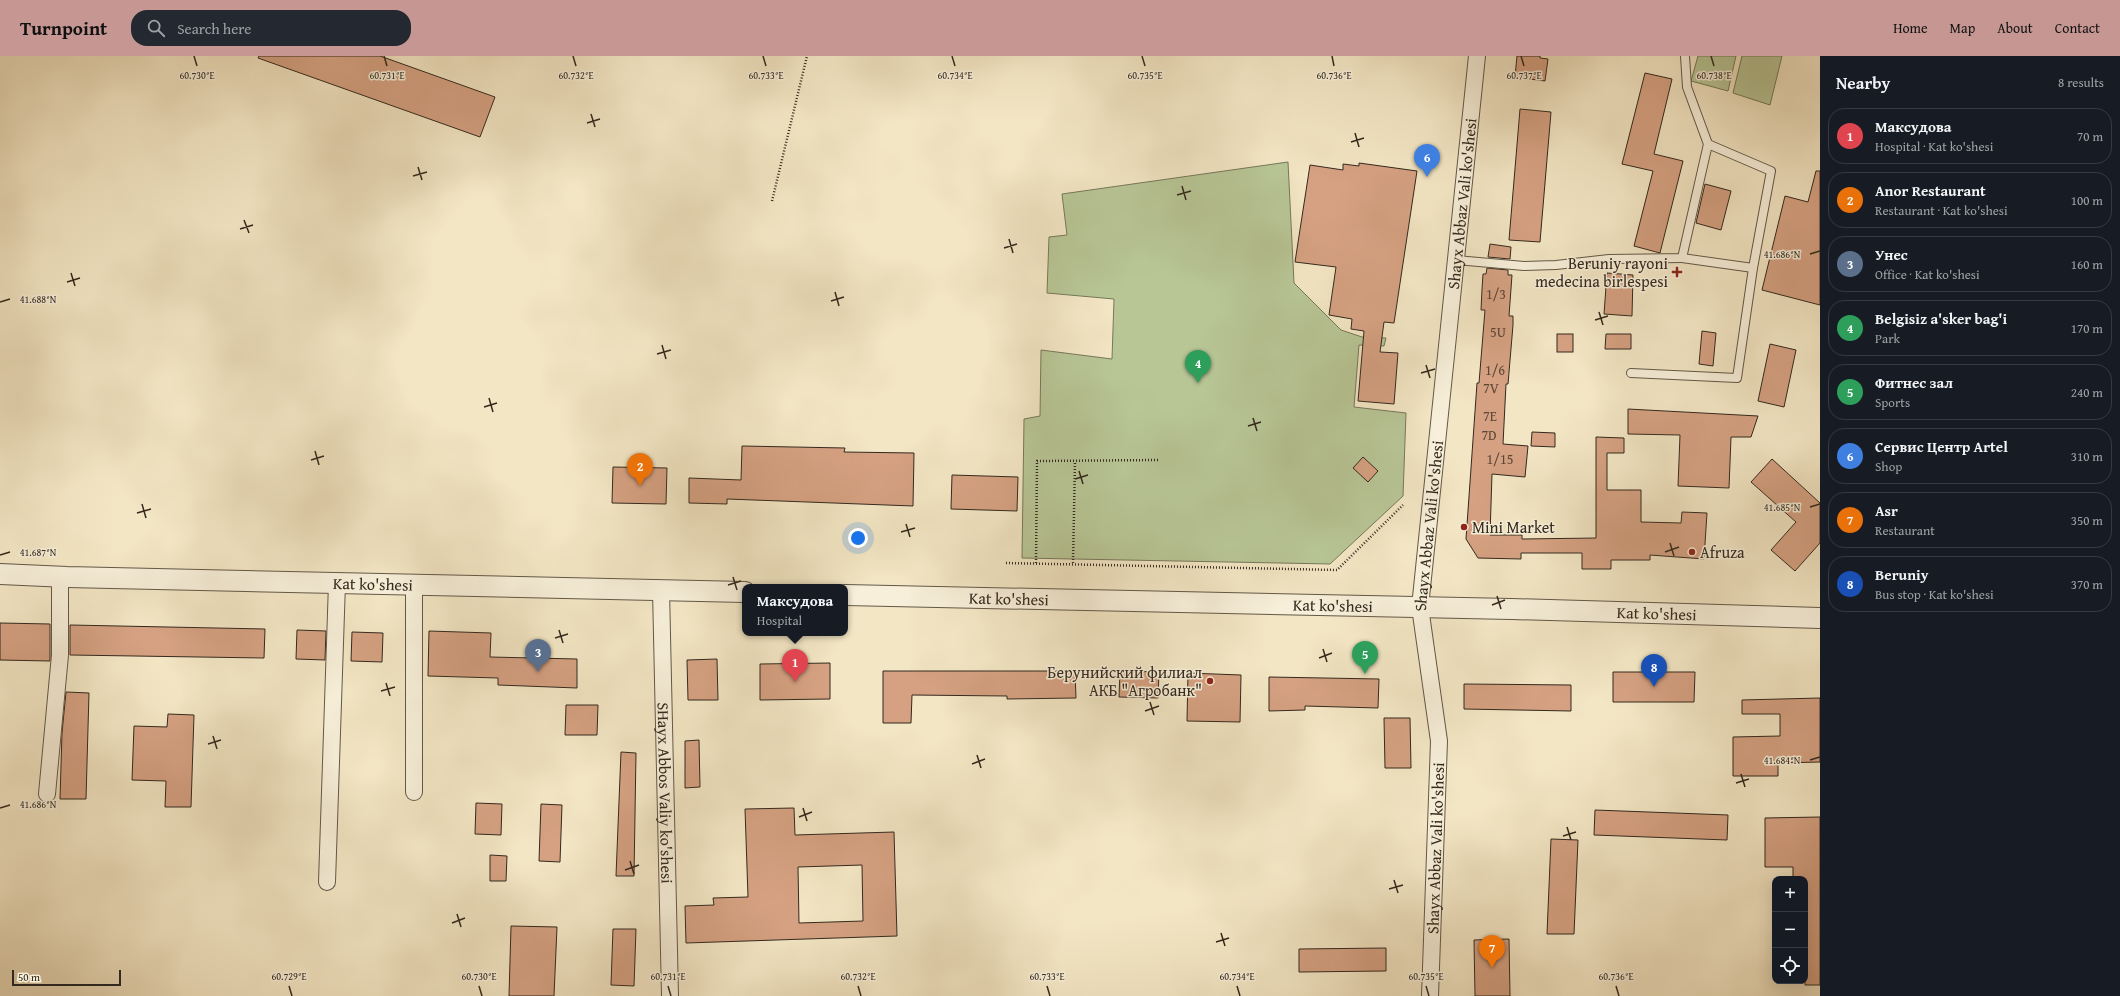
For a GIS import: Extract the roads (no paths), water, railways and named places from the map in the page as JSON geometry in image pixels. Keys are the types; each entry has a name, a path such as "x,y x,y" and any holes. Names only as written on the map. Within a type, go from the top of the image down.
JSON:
{"street":[{"name":"Shayx Abbaz Vali ko'shesi","path":"1430,996 1439,741 1420,607 1477,56"},
{"name":"Kat ko'shesi","path":"0,574 60,577 742,592"},
{"path":"47,794 60,655 60,577"},
{"path":"327,882 337,583"},
{"path":"414,585 414,792"},
{"name":"SHayx Abbos Valiy ko'shesi","path":"661,590 670,996"},
{"name":"Kat ko'shesi","path":"848,594 1820,618"}],"lane":[{"path":"1682,258 1708,144 1687,87 1685,56"},
{"path":"1631,372 1737,378 1753,268 1770,171 1708,144"},
{"path":"1456,260 1524,266 1556,265 1609,259 1682,258 1753,268"}],"place":[{"name":"Сервис Центр Artel","path":"1427,177"},
{"name":"Beruniy rayoni medecina birlespesi","path":"1677,272"},
{"name":"Belgisiz a'sker bag'i","path":"1198,383"},
{"name":"Anor Restaurant","path":"640,486"},
{"name":"Mini Market","path":"1464,527"},
{"name":"Afruza","path":"1692,552"},
{"name":"Унес","path":"538,672"},
{"name":"Фитнес зал","path":"1365,674"},
{"name":"Берунийский филиал АКБ \"Агробанк\"","path":"1210,681"},
{"name":"Максудова","path":"795,682"},
{"name":"Beruniy","path":"1654,687"},
{"name":"Asr","path":"1492,968"}]}
